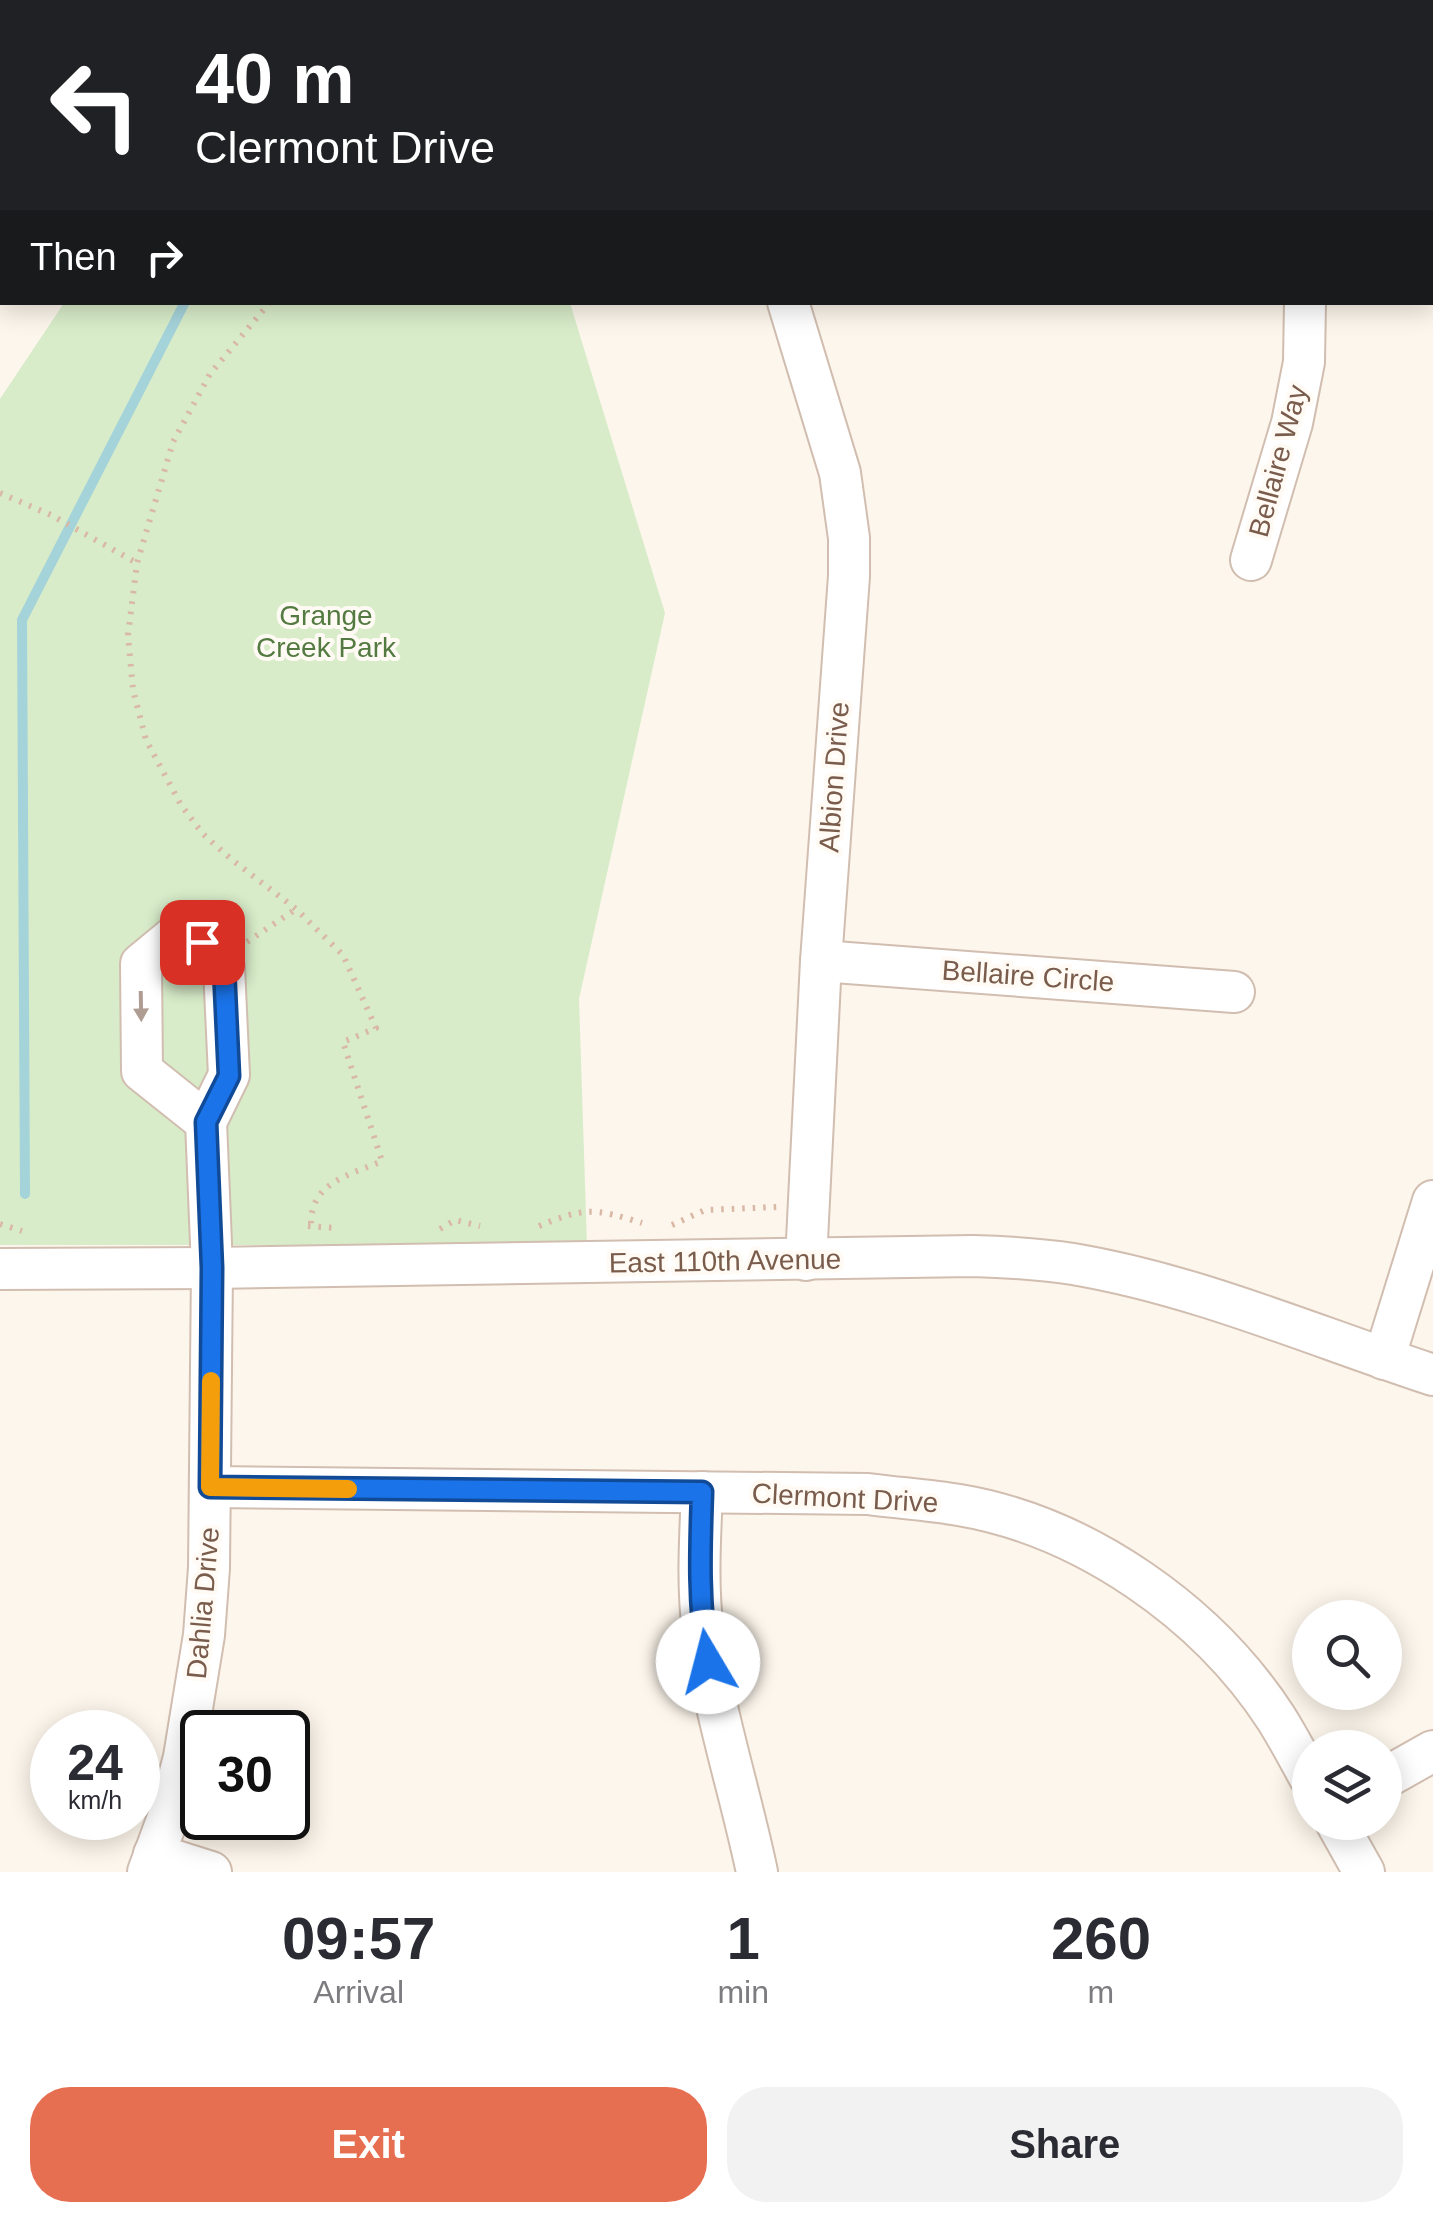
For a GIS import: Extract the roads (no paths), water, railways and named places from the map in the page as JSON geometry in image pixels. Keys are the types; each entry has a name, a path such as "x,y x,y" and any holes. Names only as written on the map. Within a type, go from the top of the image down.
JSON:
{"street":[{"name":"Albion Drive","path":"789,305 840,473 849,538 806,1260"},
{"name":"Bellaire Way","path":"1252,560 1292,422 1304,362 1305,305"},
{"path":"175,936 202,942 224,968 229,1076 206,1122 142,1071 140,964 175,936"},
{"name":"Bellaire Circle","path":"821,960 1234,992"},
{"name":"Dahlia Drive","path":"151,1863 170,1812 196,1690 210,1568 212,1268 206,1122"},
{"path":"1384,1359 1433,1201"},
{"name":"East 110th Avenue","path":"0,1268 1030,1258 1115,1272 1215,1299 1433,1374"},
{"name":"Clermont Drive","path":"210,1487 868,1494 960,1505 999,1514 1077,1542 1175,1605 1229,1657 1275,1716 1292,1746"},
{"path":"702,1492 702,1629 756,1872"},
{"path":"1402,1768 1433,1751"},
{"path":"1346,1840 1364,1872"},
{"path":"151,1863 211,1872"}],"waterway":[{"path":"25,1194 22,620 183,305"}],"park label":[{"name":"Grange Creek Park","path":"326,631"}]}
